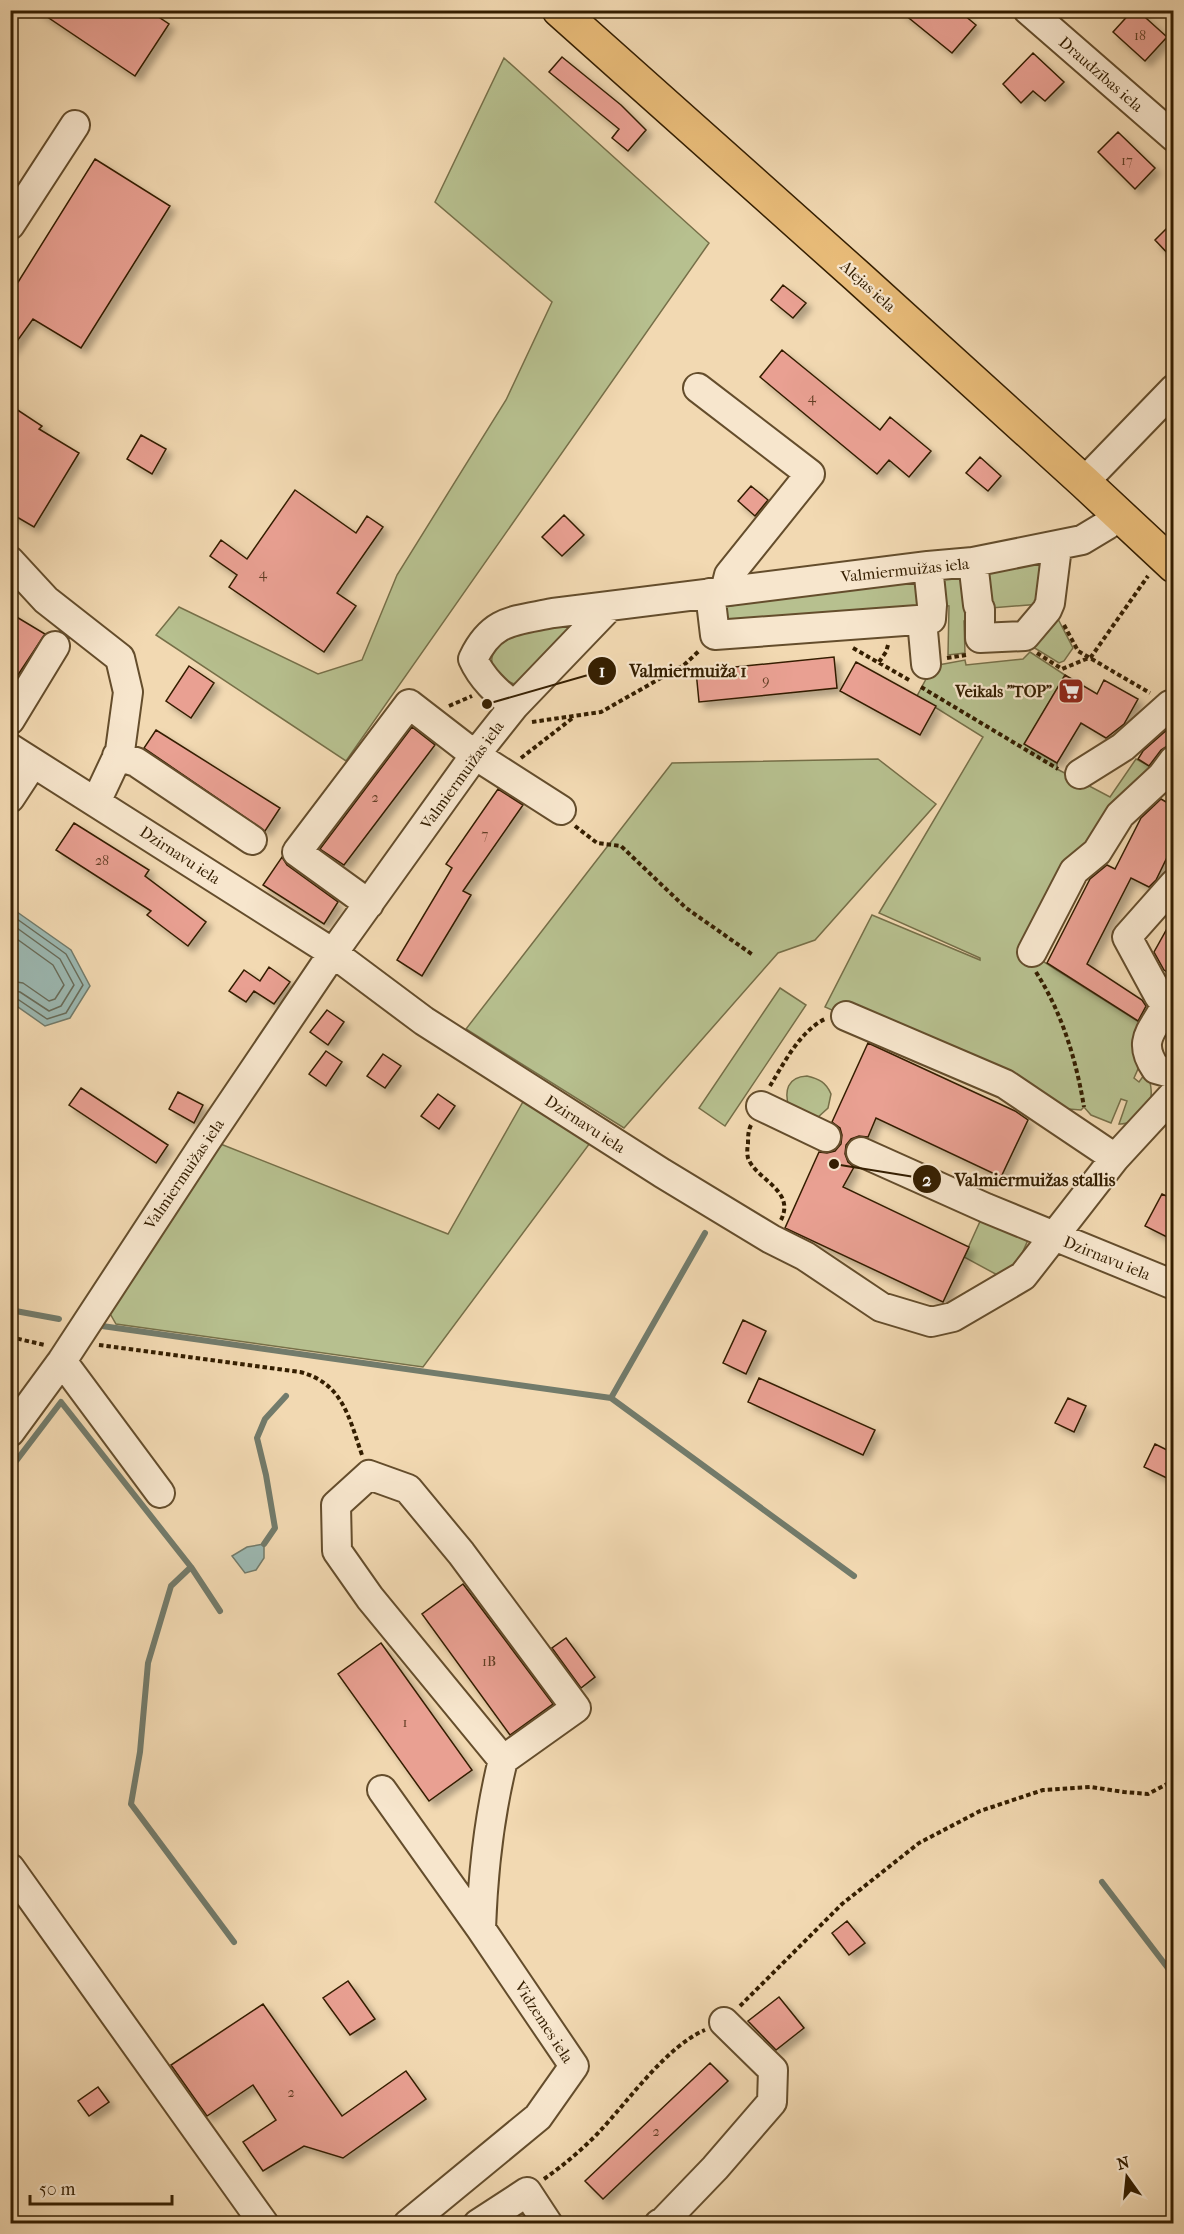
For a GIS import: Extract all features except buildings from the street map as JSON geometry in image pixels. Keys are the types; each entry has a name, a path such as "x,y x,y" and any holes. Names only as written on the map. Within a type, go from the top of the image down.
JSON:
{"main road":[{"name":"Alejas iela","path":"559,10 849,268 1084,482 1117,514 1163,568"}],"street":[{"name":"Draudzības iela","path":"1028,10 1173,136"},
{"path":"10,225 75,125"},
{"path":"698,388 810,474 718,592 715,635 931,620 932,605 928,566"},
{"path":"1084,482 1173,389"},
{"name":"Valmiermuižas iela","path":"10,1432 68,1351 333,953 495,727 609,607 973,562 1057,547 1082,540 1097,532 1117,514"},
{"path":"973,562 980,609 980,638 1025,636 1047,610 1050,603 1057,547"},
{"path":"10,561 46,600 120,658 129,692 117,756 96,802"},
{"path":"514,706 492,687 479,672 473,659 481,642 492,630 519,620 553,613 609,607"},
{"path":"920,672 922,620"},
{"path":"10,720 55,646"},
{"path":"369,904 297,852 409,704 475,755 561,810"},
{"path":"1073,774 1123,747 1172,706"},
{"path":"10,798 19,754"},
{"name":"Dzirnavu iela","path":"19,754 333,953 424,1021 662,1173 771,1239 805,1256 881,1307 932,1322 953,1317 1023,1276 1055,1236 1173,1285"},
{"path":"117,756 136,762 252,840"},
{"path":"1032,952 1074,871 1097,852 1120,815 1162,776 1173,760"},
{"path":"861,1152 1055,1236 1115,1158 1167,1101 1156,1084 1165,1072 1146,1050 1148,1035 1171,998 1159,996 1126,938 1173,884"},
{"path":"846,1016 1005,1084 1115,1158"},
{"path":"761,1106 826,1137"},
{"path":"68,1351 160,1493"},
{"path":"481,1929 482,1877 493,1803 503,1760 576,1708 461,1553 408,1489 369,1475 336,1506 337,1551 370,1598 503,1760"},
{"name":"Vidzemes iela","path":"382,1790 481,1929 574,2066 538,2117 408,2223"},
{"path":"10,1868 264,2223"},
{"path":"658,2223 664,2221 715,2168 772,2102 773,2070 724,2022"},
{"path":"478,2223 527,2192 548,2223"}],"path":[{"path":"1025,636 1031,650 1062,669 1091,657 1163,568"},
{"path":"1047,610 1059,615 1078,651 1172,706"},
{"path":"495,727 602,712 684,665 715,635"},
{"path":"920,672 965,656 980,638"},
{"path":"842,646 920,672 1073,774"},
{"path":"424,716 492,687"},
{"path":"505,774 526,753 574,716"},
{"path":"561,810 563,816 597,843 621,846 686,908 753,955"},
{"path":"1032,952 1031,963 1063,1025 1078,1073 1084,1107"},
{"path":"10,1337 68,1351 107,1347 316,1376 328,1384 339,1396 348,1414 369,1475"},
{"path":"527,2192 559,2169 598,2133 654,2070 693,2035 724,2022 842,1904 920,1843 980,1811 1043,1790 1091,1787 1148,1794 1169,1783 1173,1777"}],"green space":[{"path":"504,58 709,243 346,761 156,635 179,607 318,674 362,660 397,575 506,400 552,302 435,202"},
{"path":"1041,561 1041,604 991,608 982,574"},
{"path":"961,571 970,617 964,621 965,653 948,655 949,606 939,605 946,574"},
{"path":"923,576 922,611 733,632 719,608 815,591"},
{"path":"1057,617 1073,648 1064,661 1059,663 1033,647"},
{"path":"571,623 574,629 526,677 514,684 497,675 492,664 493,654 499,645 522,633"},
{"path":"1030,652 1065,675 1025,744 1057,763 1057,769 1110,797 1136,759 1155,769 1025,950 1147,1027 1144,1063 1134,1078 1139,1082 1147,1071 1151,1098 1145,1110 1138,1117 1123,1124 1119,1124 1127,1101 1121,1099 1111,1123 1091,1115 1084,1107 1081,1110 1056,1108 825,1007 872,915 980,960 980,958 879,913 983,737 917,696 933,666 965,660 966,665 1023,659"},
{"path":"878,759 936,804 815,940 778,953 624,1128 466,1029 672,763"},
{"path":"780,988 806,1005 725,1126 699,1108"},
{"path":"807,1076 822,1082 831,1094 828,1108 816,1119 789,1108 787,1091 791,1082"},
{"path":"524,1100 590,1143 423,1367 116,1324 108,1310 218,1143 448,1234"},
{"path":"982,1217 1028,1240 1015,1269 1003,1278 964,1257"}],"water":[{"path":"10,907 71,950 90,986 70,1018 45,1026 11,1002"},
{"path":"264,1544 264,1558 256,1570 245,1573 232,1556 247,1547"}],"waterway":[{"path":"611,1398 705,1233"},
{"path":"10,1310 59,1319"},
{"path":"102,1326 611,1398 854,1576"},
{"path":"264,1544 275,1528 257,1438 265,1419 286,1396"},
{"path":"10,1469 61,1402 191,1567 220,1611"},
{"path":"191,1567 171,1586 148,1663 140,1752 131,1804 234,1942"},
{"path":"1102,1882 1174,1976"}],"place":[{"name":"Veikals \"TOP\"","path":"1071,691"},
{"name":"Valmiermuiža 1","path":"487,704"},
{"name":"Valmiermuižas stallis","path":"834,1164"}]}
